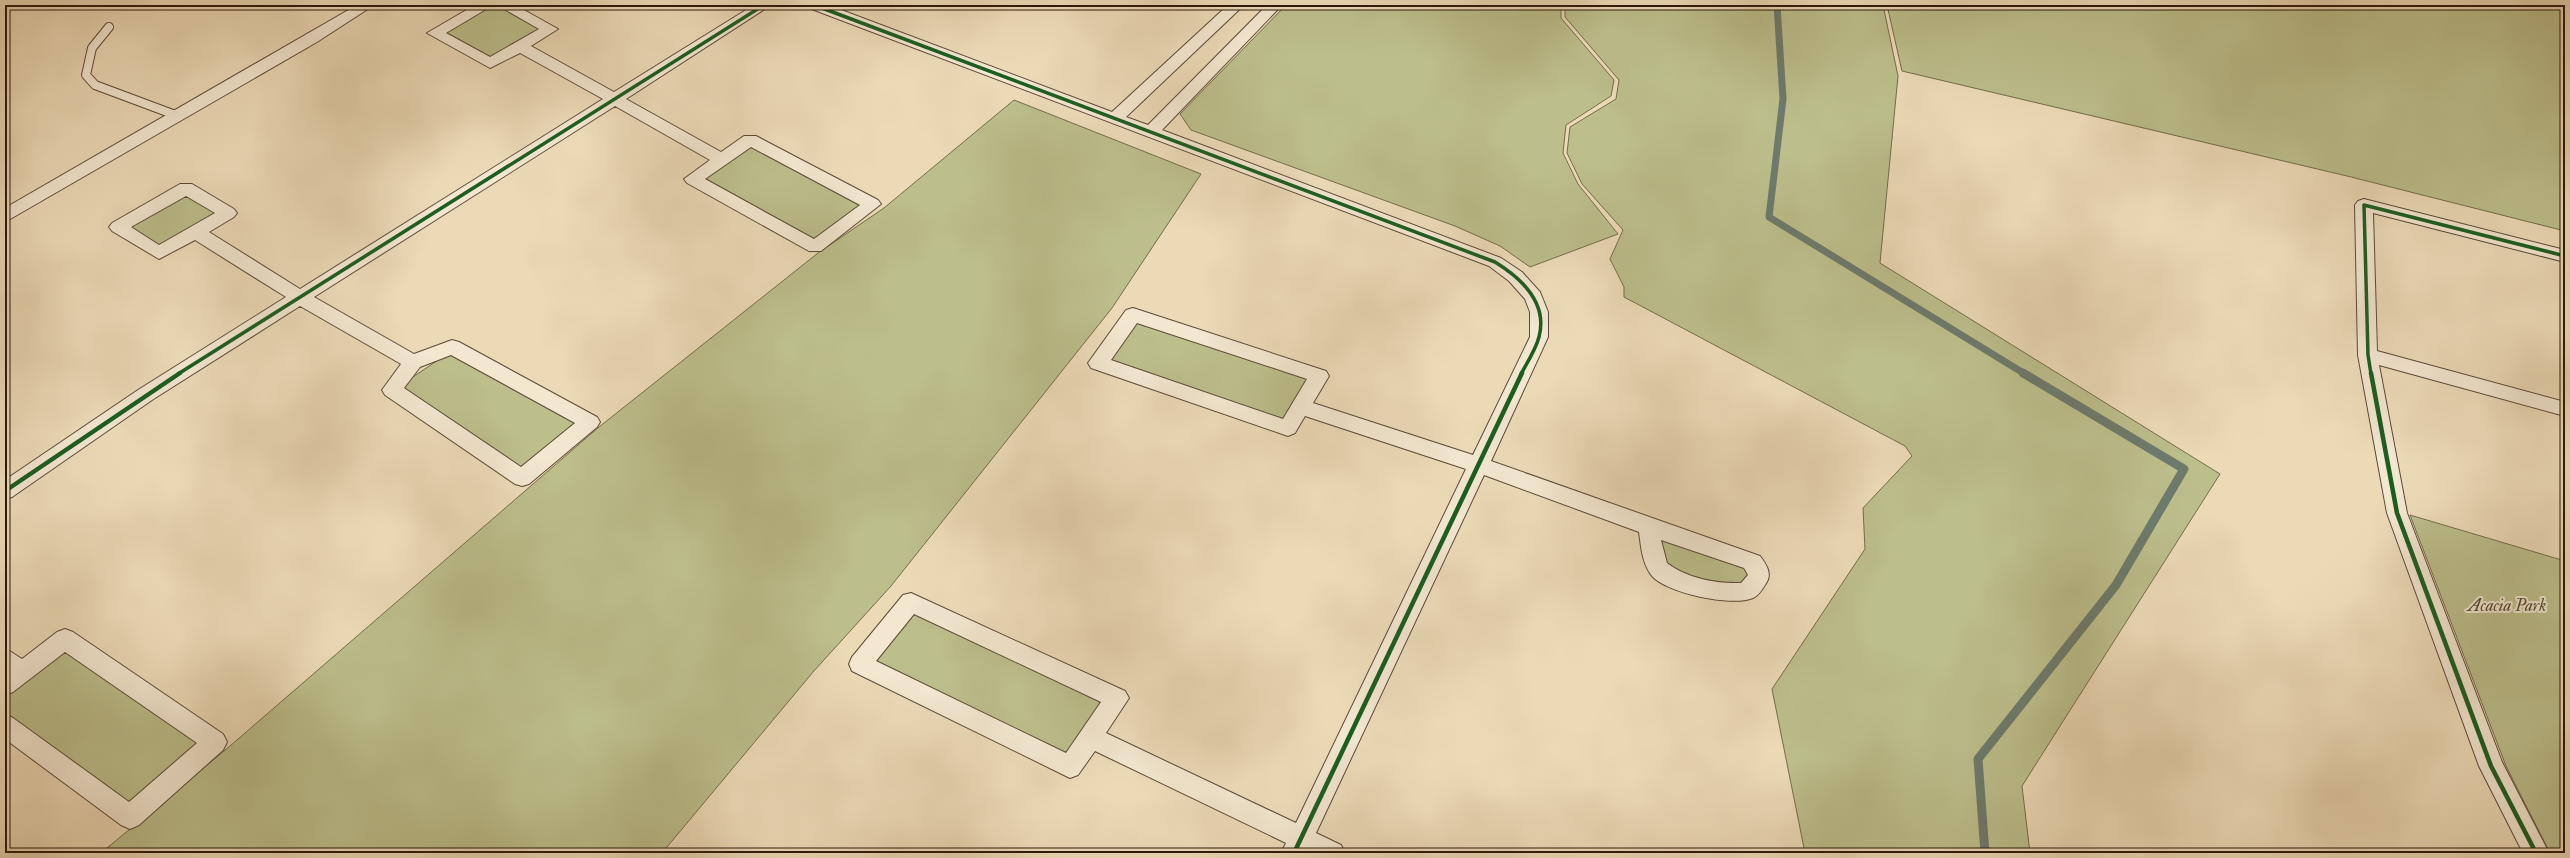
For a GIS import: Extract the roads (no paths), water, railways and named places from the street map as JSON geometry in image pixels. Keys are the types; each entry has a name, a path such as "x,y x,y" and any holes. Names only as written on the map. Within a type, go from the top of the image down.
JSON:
{"street":[{"path":"5,216 367,5"},
{"path":"486,5 435,33 490,63 550,30 504,5"},
{"path":"5,491 145,395 764,5"},
{"path":"814,5 1467,251 1515,273 1528,290 1539,310 1539,337 1480,465 1298,846"},
{"path":"1115,118 1237,5"},
{"path":"1152,132 1275,5"},
{"path":"519,46 721,159"},
{"path":"750,140 872,204 815,247 692,179 721,159 750,140"},
{"path":"186,188 228,213 196,232 159,254 118,227 186,188"},
{"path":"2536,853 2491,766 2397,513 2368,355 2364,205 2565,256"},
{"path":"196,232 301,298 413,362"},
{"path":"1133,315 1319,376 1301,407 1288,428 1098,363 1133,315"},
{"path":"452,347 590,422 522,478 392,390 413,362 452,347"},
{"path":"2368,355 2565,409"},
{"path":"1301,407 1480,465 1649,527 1752,562 1757,568 1759,577 1746,591 1738,593 1718,592 1675,578 1660,571 1655,563 1649,527"},
{"path":"911,602 1117,698 1090,737 1070,767 860,664 911,602"},
{"path":"5,725 130,816 215,742 65,639 11,672"},
{"path":"1090,737 1298,846 1332,853"}],"lane":[{"path":"109,27 95,41 86,62 86,75 95,85 178,116"}],"waterway":[{"path":"1777,5 1783,99 1769,217 2025,374"},
{"path":"1985,853 1978,759 2116,585 2184,469 2023,373"}],"park label":[{"name":"Acacia Park","path":"2507,605"}]}
